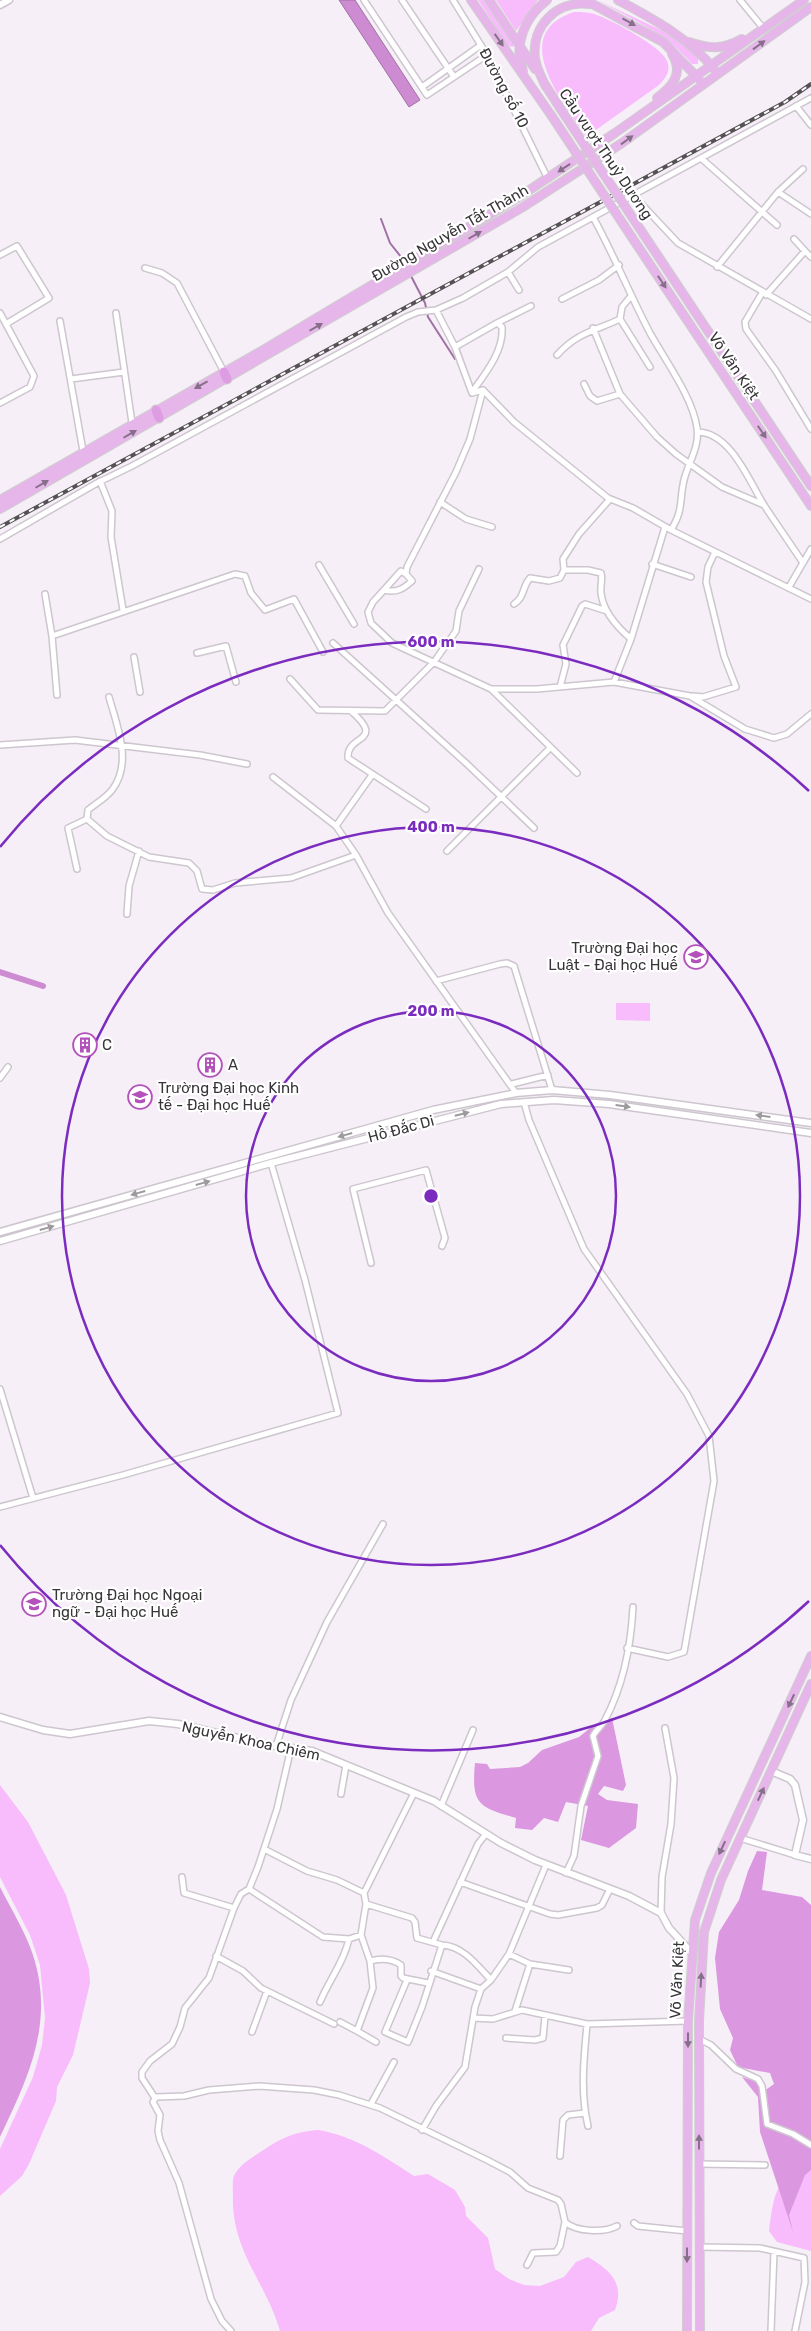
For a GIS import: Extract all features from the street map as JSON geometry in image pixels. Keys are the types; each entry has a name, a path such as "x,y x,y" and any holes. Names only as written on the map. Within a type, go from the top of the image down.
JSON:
{"main road":[{"path":"471,0 536,93"},
{"path":"489,0 546,87"},
{"path":"536,93 519,59 519,44 523,30 532,14 547,0"},
{"path":"585,0 600,6 667,46 703,84"},
{"path":"618,0 669,28 686,41 718,74"},
{"name":"Đường Nguyễn Tất Thành","path":"226,375 548,179 804,0"},
{"path":"546,87 535,58 540,27 547,18 566,6 580,3 600,6"},
{"name":"Đường Nguyễn Tất Thành","path":"0,509 88,459 157,414 399,280 523,207 614,148 811,7"},
{"path":"686,41 711,48 719,48 728,46 767,26"},
{"path":"615,133 671,87 676,78 677,62 667,46"},
{"name":"Cầu vượt Thuỷ Dương","path":"546,87 644,235"},
{"name":"Cầu vượt Thuỷ Dương","path":"536,93 635,242"},
{"name":"Võ Văn Kiệt","path":"644,235 811,486"},
{"name":"Võ Văn Kiệt","path":"635,242 810,501"},
{"path":"413,260 418,268"},
{"name":"Đường Nguyễn Tất Thành","path":"0,500 132,423 157,414"},
{"name":"Võ Văn Kiệt","path":"687,2331 688,2021 691,1952 695,1920 701,1898 811,1656"},
{"name":"Võ Văn Kiệt","path":"700,2331 699,2039 704,1932 714,1895 811,1684"},
{"path":"760,1766 771,1771"},
{"path":"691,1952 703,1952"},
{"path":"687,2200 700,2200"}],"street":[{"path":"0,6 9,0"},
{"path":"364,0 427,95 487,55"},
{"path":"402,0 454,77"},
{"name":"Đường số 10","path":"453,0 482,44 548,179"},
{"path":"740,0 767,26"},
{"path":"422,87 482,44"},
{"path":"0,539 100,482 418,312 435,310 463,298 508,272 538,247 811,98"},
{"path":"796,106 811,124"},
{"path":"702,159 777,225"},
{"path":"717,267 778,192 803,169"},
{"path":"778,192 811,214"},
{"path":"633,196 678,244 811,319"},
{"path":"593,217 619,265 631,296 676,379 698,432 691,463 684,479 682,508 671,530"},
{"path":"794,239 811,257"},
{"path":"0,256 17,246 49,298 6,324"},
{"path":"804,251 764,294 746,322 746,329 776,372 811,429"},
{"path":"562,299 599,280 619,265"},
{"path":"145,268 162,272 177,283 226,375"},
{"path":"508,272 519,290"},
{"path":"631,296 622,307 620,318 650,367"},
{"path":"455,347 531,306"},
{"path":"435,310 455,347 472,392"},
{"path":"0,313 34,376 30,387 1,401"},
{"path":"116,313 132,423"},
{"path":"557,355 570,342 593,328 620,318"},
{"path":"60,321 83,451"},
{"path":"472,392 489,369 495,356 502,331 502,327 497,323"},
{"path":"593,328 620,394 657,437 676,454 722,487 764,505"},
{"path":"71,379 124,372"},
{"path":"584,384 590,396 598,401 620,394"},
{"path":"472,392 483,390"},
{"path":"483,390 514,422 610,499 633,508 665,527 811,599"},
{"path":"406,574 407,567 470,438 483,390"},
{"path":"698,432 709,432 725,444 749,476 764,505 803,562"},
{"path":"100,482 112,511 111,537 123,610"},
{"path":"514,604 521,599 528,580 557,580 564,570 563,559 579,534 610,499"},
{"path":"440,502 466,519 481,526 492,527"},
{"path":"614,682 631,638 652,564 665,527"},
{"path":"789,587 811,549"},
{"path":"491,689 560,687 614,682 703,697 736,687 724,656 706,582 708,566 714,552"},
{"path":"319,564 354,624"},
{"path":"652,564 691,577"},
{"path":"290,679 318,710 385,711 434,662 456,631 459,611 475,582 479,569"},
{"path":"564,570 588,570 601,573 602,599 607,610 618,628 631,638"},
{"path":"384,590 393,592 403,589 412,580 401,571 373,602 368,612 371,623 392,643 491,689 577,772"},
{"path":"52,636 123,610 241,574 245,576 251,593 265,610 294,599 323,652"},
{"path":"45,594 52,636 57,695"},
{"path":"560,687 566,664 563,645 582,606 586,604 607,610"},
{"path":"333,643 534,828"},
{"path":"198,653 226,646 236,682"},
{"path":"134,656 140,692"},
{"path":"690,696 745,729 774,738 787,734 811,714"},
{"path":"87,819 88,810 111,792 119,777 123,746 109,697"},
{"path":"351,711 366,724 366,728 364,735 349,749 348,758 426,809"},
{"path":"0,745 75,740 200,755 247,764"},
{"path":"447,851 550,748"},
{"path":"336,826 372,775"},
{"path":"273,777 336,826 356,855 388,913 512,1084 516,1093"},
{"path":"87,819 107,836 149,856 189,863 197,872 202,889 213,890 235,883 291,878 356,855"},
{"path":"77,869 68,828 87,819"},
{"path":"127,914 129,886 139,851"},
{"path":"436,981 500,964 507,963 514,966 552,1090"},
{"path":"0,1078 8,1067"},
{"path":"512,1084 548,1075"},
{"name":"Hồ Đắc Di","path":"0,1232 433,1110 516,1093 552,1090 610,1095 811,1123"},
{"name":"Hồ Đắc Di","path":"0,1241 271,1163 482,1109 524,1102 554,1100 609,1104 811,1133"},
{"path":"524,1102 529,1120 584,1249 687,1394 709,1436 712,1450 714,1481 684,1652 668,1657 627,1648"},
{"path":"0,1507 123,1475 338,1413 305,1280 271,1163"},
{"path":"371,1263 353,1189 426,1170 445,1238 442,1246"},
{"path":"92,1206 94,1214"},
{"path":"0,1389 33,1498"},
{"path":"276,1746 291,1700 327,1622 383,1524"},
{"path":"566,1873 574,1856 581,1806 598,1756 593,1736 604,1722 618,1692 633,1607"},
{"name":"Nguyễn Khoa Chiêm","path":"0,1717 43,1730 70,1734 149,1721 171,1723 276,1746 312,1751 441,1806 485,1835 546,1865 610,1889 661,1913"},
{"path":"665,1728 674,1778 671,1824 662,1877 661,1913 669,1928 691,1952"},
{"path":"441,1806 473,1730"},
{"path":"231,2331 222,2321 211,2299 179,2183 160,2140 158,2131 160,2115 154,2102 155,2098 142,2078 142,2072 150,2061 172,2044 185,2008 205,1984 240,1894 249,1889 278,1809 291,1748"},
{"path":"340,1794 346,1766"},
{"path":"771,1771 790,1779 795,1786 804,1820 795,1855"},
{"path":"357,2031 373,1991 370,1962 361,1935 366,1904 364,1893 414,1793"},
{"path":"433,1942 478,1844 485,1835"},
{"path":"740,1838 811,1859"},
{"path":"264,1849 307,1871 337,1880 364,1893"},
{"path":"422,2130 436,2106 465,2067 473,2018 481,1990 491,1980 509,1954 546,1865"},
{"path":"182,1877 184,1893 234,1908"},
{"path":"460,1882 527,1907 558,1915 597,1908 602,1905 610,1889"},
{"path":"249,1889 324,1937 349,1939 361,1935"},
{"path":"366,1904 410,1916 415,1922 417,1938 452,1946 491,1980"},
{"path":"320,2002 344,1957 349,1939"},
{"path":"407,1980 385,2032 408,2042 422,2007 432,1971 442,1945"},
{"path":"509,1954 530,1964 569,1970"},
{"path":"216,1956 242,1971 252,1982 266,1991 334,2024"},
{"path":"370,1962 379,1958 399,1963 401,1976 407,1980 428,1984"},
{"path":"515,2011 530,1964"},
{"path":"432,1971 481,1990"},
{"path":"252,2032 266,1991"},
{"path":"473,2018 493,2019 522,2010 586,2024 688,2021"},
{"path":"506,2038 535,2040 543,2038 545,2016"},
{"path":"340,2022 376,2042"},
{"path":"586,2024 583,2058 585,2113 588,2126"},
{"path":"699,2039 712,2045 736,2069 758,2079 762,2086 767,2124 793,2134 811,2145"},
{"path":"371,2104 394,2062"},
{"path":"155,2098 259,2086 314,2090 371,2104 487,2160 510,2172 528,2188 558,2200 561,2204 565,2222 560,2246 556,2252 533,2254 527,2265"},
{"path":"560,2156 563,2120 568,2115 585,2113"},
{"path":"699,2164 765,2165"},
{"path":"565,2222 573,2227 588,2230 617,2226"},
{"path":"634,2223 664,2230 687,2231"},
{"path":"700,2247 760,2248 804,2258 805,2282 795,2331"},
{"path":"771,2331 774,2252"}],"shaded area":[{"path":"339,0 355,0 420,100 409,107"},
{"path":"478,0 484,0 513,42 513,47 508,46"},
{"path":"496,0 538,0 516,31"},
{"path":"597,0 661,30 686,45 698,57 698,64 692,64 671,44 648,28"},
{"path":"574,12 597,15 636,35 663,55 667,61 668,68 666,77 659,85 586,137 554,88 546,70 542,52 544,36 554,22"},
{"path":"616,1003 650,1003 650,1021 616,1020"},
{"path":"612,1718 626,1785 623,1791 604,1786 598,1794 607,1800 638,1804 636,1828 609,1848 581,1840 588,1806 566,1802 558,1822 544,1818 532,1830 515,1828 516,1818 493,1811 480,1802 476,1796 475,1763 487,1764 490,1769 520,1767 528,1763 542,1750 579,1737 595,1724"},
{"path":"0,1785 28,1822 66,1895 89,1969 90,1983 73,2055 57,2087 56,2101 22,2176 0,2196 0,2149 33,2077 42,2045 45,2018 40,1965 30,1935 0,1877"},
{"path":"757,1851 767,1852 762,1890 802,1897 811,1905 811,2170 805,2175 789,2215 793,2232 760,2132 758,2097 742,2077 761,2083 764,2091 774,2084 770,2073 738,2067 730,2050 733,2038 720,2009 715,1958 719,1932 739,1900 748,1871"},
{"path":"0,1887 30,1946 39,1980 41,2004 40,2027 29,2071 0,2137"},
{"path":"318,2130 356,2142 380,2154 414,2176 428,2174 455,2190 465,2207 466,2216 488,2238 495,2269 509,2279 524,2285 540,2286 564,2277 576,2262 588,2257 603,2267 614,2278 618,2292 615,2310 599,2318 591,2331 280,2331 274,2313 243,2250 234,2215 233,2178 238,2169 252,2157 273,2144 293,2134"},
{"path":"811,2157 811,2251 777,2242 769,2231 775,2196 779,2188 790,2173"}],"waterway":[{"path":"381,219 390,243 405,262"},
{"path":"411,276 425,303 428,317 455,359"},
{"path":"0,972 43,986"}],"railway":[{"path":"0,527 785,102 811,84"}],"place":[{"name":"Trường Đại học Luật - Đại học Huế","path":"696,957"},
{"name":"C","path":"85,1045"},
{"name":"A","path":"210,1065"},
{"name":"Trường Đại học Kinh tế - Đại học Huế","path":"140,1097"},
{"name":"Trường Đại học Ngoại ngữ - Đại học Huế","path":"34,1604"}]}
